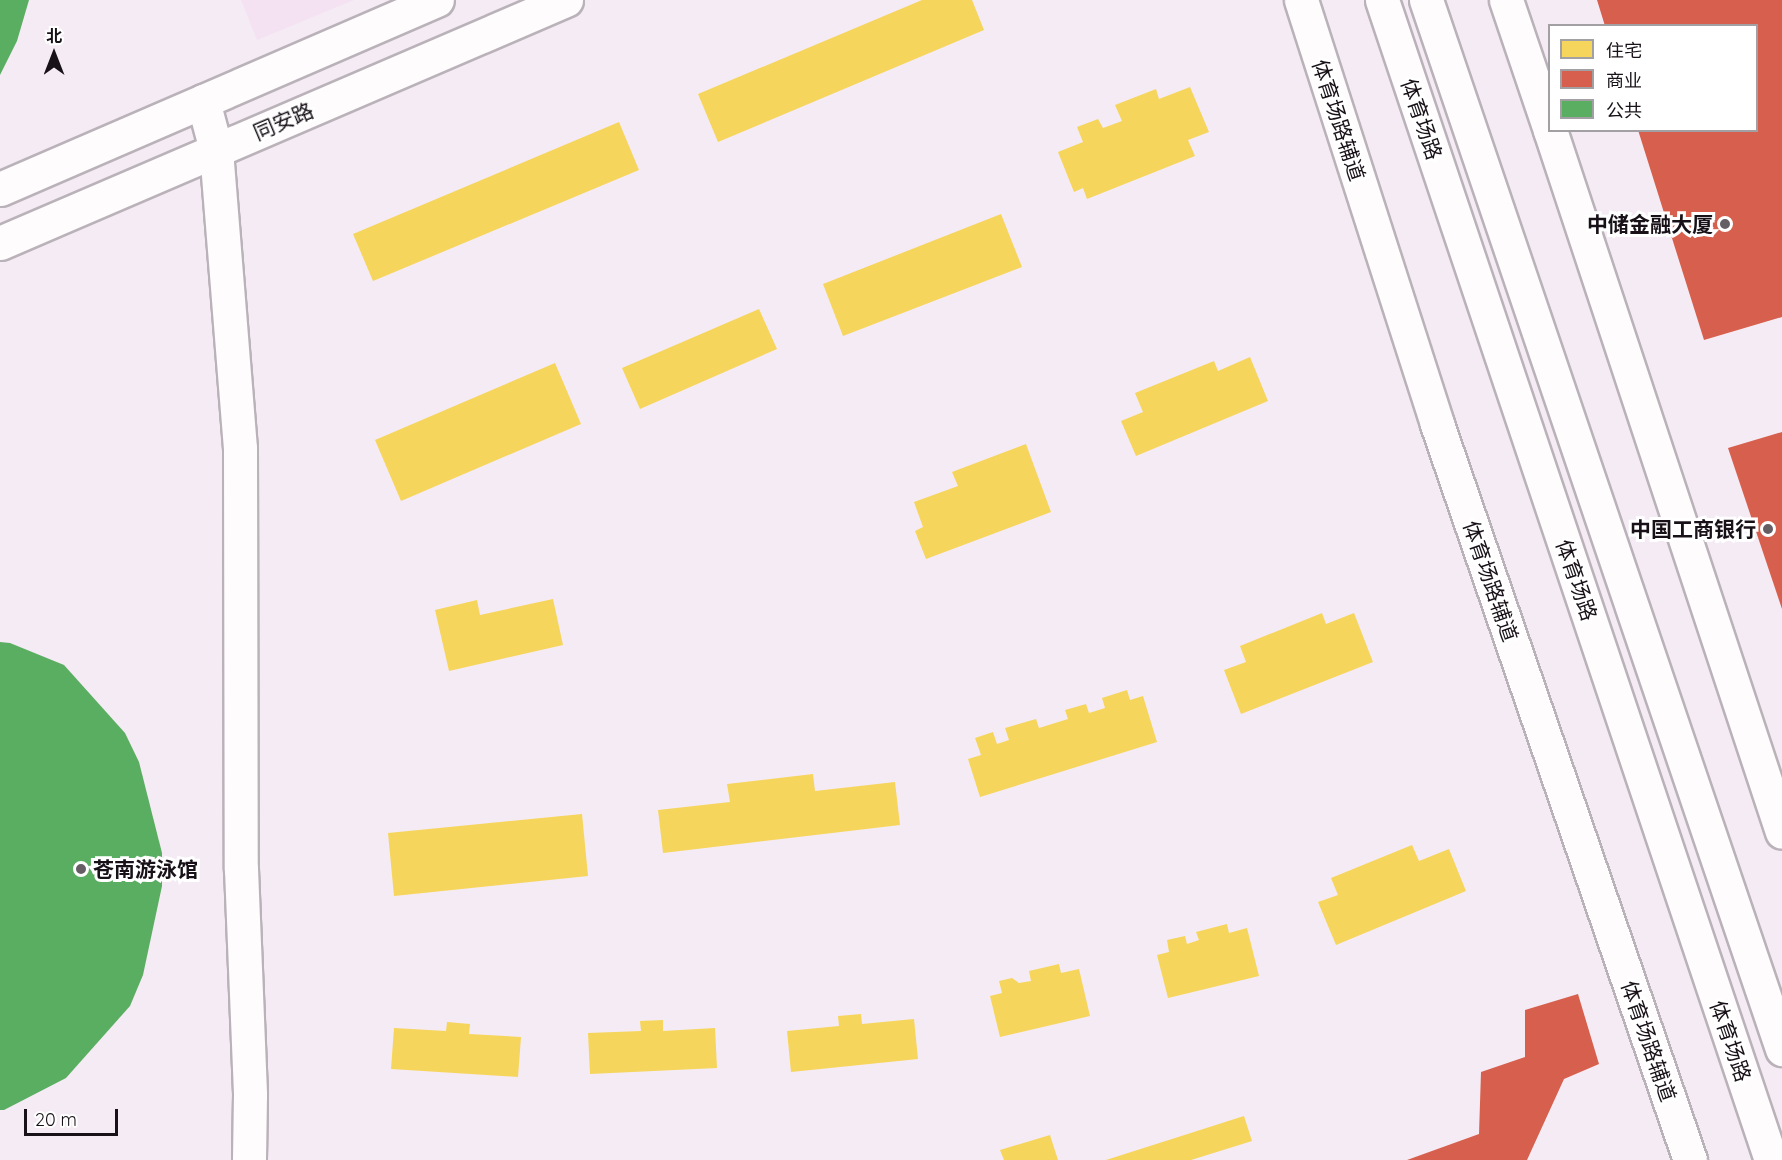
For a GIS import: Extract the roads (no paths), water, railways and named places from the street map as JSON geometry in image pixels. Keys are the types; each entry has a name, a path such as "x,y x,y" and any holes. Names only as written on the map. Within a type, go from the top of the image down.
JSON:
{"street":[{"path":"0,189 437,0"},
{"name":"同安路","path":"0,243 566,0"},
{"name":"体育场路辅道","path":"1301,0 1437,424 1690,1160"},
{"name":"体育场路","path":"1382,0 1771,1160"},
{"name":"体育场路","path":"1426,0 1782,1049"},
{"path":"1506,0 1548,124"},
{"path":"203,101 216,150 240,448 241,868 250,1095 249,1160"},
{"path":"1551,132 1782,832"}],"place":[{"name":"中储金融大厦","path":"1725,224"},
{"name":"中国工商银行","path":"1768,529"},
{"name":"苍南游泳馆","path":"81,869"}]}
